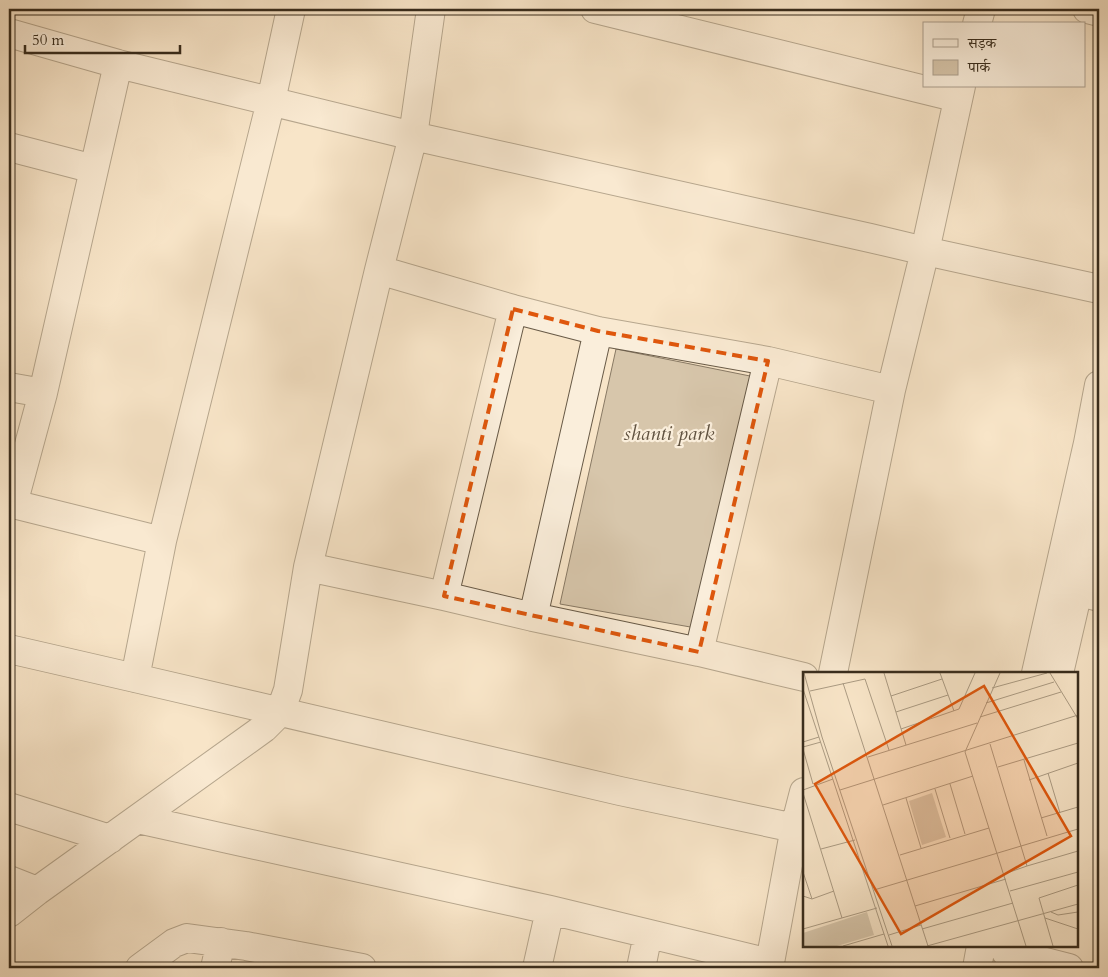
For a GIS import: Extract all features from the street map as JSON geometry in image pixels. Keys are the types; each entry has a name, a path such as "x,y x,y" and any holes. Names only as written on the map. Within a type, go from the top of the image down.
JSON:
{"street":[{"path":"135,678 162,541 271,101 291,9"},
{"path":"9,913 264,728 280,712 288,690 308,567 413,136 432,9"},
{"path":"595,9 923,84"},
{"path":"978,22 981,9"},
{"path":"1086,9 1099,12"},
{"path":"9,33 118,64 413,136 1099,289"},
{"path":"118,64 44,393 11,503 162,541"},
{"path":"833,672 891,390 925,251 959,92 941,88"},
{"path":"9,147 94,169"},
{"path":"379,270 513,309 598,331 768,361 891,390"},
{"path":"444,596 513,309"},
{"path":"533,616 598,331"},
{"path":"699,652 768,361"},
{"path":"1037,672 1078,591 1088,443 1099,384"},
{"path":"9,387 44,393"},
{"path":"1059,672 1099,486"},
{"path":"308,567 699,652 803,677"},
{"path":"9,649 620,791 800,828"},
{"path":"138,819 550,910 770,966 800,828 803,801"},
{"path":"9,807 110,839"},
{"path":"9,880 37,891"},
{"path":"537,968 550,910"},
{"path":"641,968 648,934"},
{"path":"140,968 174,943 188,938 221,942 362,968"},
{"path":"215,968 221,942"},
{"path":"977,968 999,953 1069,968"}],"highlighted area":[{"path":"513,309 598,331 768,361 699,652 444,596"}],"green space":[{"name":"shanti park","path":"616,349 755,377 696,628 560,604"}]}
